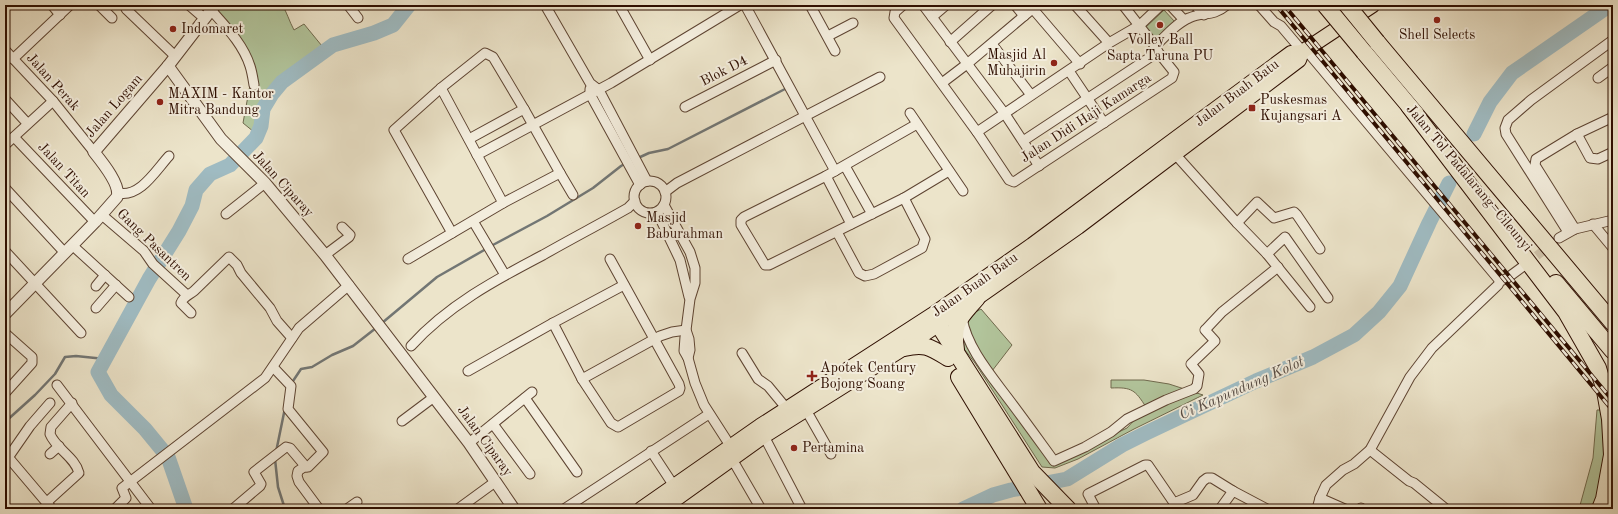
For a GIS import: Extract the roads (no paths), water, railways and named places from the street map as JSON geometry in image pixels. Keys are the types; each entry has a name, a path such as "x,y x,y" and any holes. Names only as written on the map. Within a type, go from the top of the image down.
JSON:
{"highway":[{"name":"Jalan Tol Padalarang–Cileunyi","path":"1324,5 1370,47 1613,323"},
{"name":"Jalan Tol Padalarang–Cileunyi","path":"1347,5 1370,47 1410,106 1613,351"},
{"path":"1410,106 1566,312 1598,368 1605,391 1610,419 1612,455 1604,499 1600,509"},
{"path":"977,298 962,316 954,329 952,355 1033,503"},
{"path":"931,323 1032,472 1068,509"},
{"path":"904,348 922,345 952,355"}],"main road":[{"name":"Jalan Buah Batu","path":"641,509 674,486 764,436 790,414 806,410 904,348 931,323 1032,245 1291,53 1304,51 1373,5"},
{"name":"Jalan Buah Batu","path":"662,509 731,453 931,323 977,298 1078,227 1299,60 1304,51"}],"street":[{"path":"52,5 60,15"},
{"path":"13,59 70,5"},
{"path":"99,5 112,18"},
{"path":"190,5 210,11 232,33 239,43 250,66 254,84"},
{"path":"348,5 358,18"},
{"path":"545,5 590,83 644,183"},
{"path":"477,155 594,92 740,5"},
{"path":"745,5 835,171"},
{"path":"810,5 835,51"},
{"path":"903,5 895,12 894,18 977,132 1031,95 1070,71 1109,43 1140,25 1161,5"},
{"path":"922,5 1005,114 1039,166"},
{"path":"932,17 946,5"},
{"path":"950,42 992,5"},
{"path":"1015,5 1024,16"},
{"path":"1075,5 1109,43"},
{"path":"1123,5 1140,25 1157,49"},
{"path":"1170,5 1184,20"},
{"path":"1195,5 1204,15"},
{"path":"1023,141 1157,49 1184,20 1190,17 1214,13 1226,5"},
{"path":"1259,5 1304,51 1427,193 1500,281"},
{"path":"1266,5 1278,19 1281,26"},
{"path":"624,7 650,60"},
{"path":"942,83 968,64 1035,7 1080,64"},
{"path":"126,9 176,56"},
{"name":"Jalan Logam","path":"118,193 111,176 94,152 168,66 210,11"},
{"path":"828,36 852,23"},
{"path":"1571,231 1506,134 1506,124 1508,120 1531,100 1613,40"},
{"path":"992,44 1031,95"},
{"name":"Jalan Didi Haji Kamarga","path":"977,132 1011,182 1014,182 1172,78 1174,72 1157,49"},
{"name":"Jalan Perak","path":"5,50 52,101 94,152"},
{"path":"452,233 394,130 483,53 488,53 493,57 573,195"},
{"name":"Blok D4","path":"685,107 776,60"},
{"name":"Jalan Ciparay","path":"168,66 212,129 264,182 349,285 469,443 514,509"},
{"path":"1598,78 1613,67"},
{"path":"1070,71 1104,124"},
{"path":"664,189 806,117 880,77"},
{"path":"441,88 503,203"},
{"path":"5,99 28,124"},
{"path":"5,145 52,101"},
{"path":"469,139 524,109"},
{"path":"910,113 963,191"},
{"path":"1571,231 1538,170 1535,161 1536,158 1577,134 1613,117"},
{"path":"917,124 845,166 744,217 741,220 741,225 765,265 768,265 837,232 904,198 949,171"},
{"path":"1577,134 1590,158 1598,160 1613,152"},
{"name":"Jalan Titan","path":"14,137 98,219"},
{"path":"1175,154 1267,254 1310,307"},
{"path":"5,314 98,219 117,197 118,193 133,193 139,189 169,156"},
{"path":"845,166 872,214"},
{"path":"408,259 503,203 560,173"},
{"path":"826,176 851,224"},
{"path":"653,181 664,189 666,199 664,205 657,212 646,212 633,205 636,190 644,183 653,181"},
{"path":"226,214 264,182"},
{"path":"5,188 68,249 105,275 129,296"},
{"path":"837,232 859,273 865,276 874,274 922,248 925,244 925,239 904,198"},
{"path":"1237,223 1257,202 1274,218 1294,212 1320,249"},
{"path":"411,346 432,323 447,311 505,275 633,205"},
{"path":"664,205 690,252 695,268 695,283 690,299 686,335 688,353 695,383 709,414 762,509"},
{"path":"657,212 680,260 690,299"},
{"name":"Gang Pasantren","path":"98,219 144,251 156,267 187,296"},
{"path":"1559,238 1571,231 1613,220"},
{"path":"473,221 505,275"},
{"path":"1593,224 1613,248"},
{"path":"325,255 349,237 350,235 342,226"},
{"path":"1267,254 1285,237 1328,298"},
{"path":"5,251 81,334"},
{"path":"191,313 181,303 229,257 263,299 277,321 292,338"},
{"path":"553,323 582,379 611,423 618,427 679,391 680,388 610,259"},
{"path":"1317,509 1326,485 1370,450 1410,377 1432,348 1498,285 1500,281 1506,279 1525,265"},
{"path":"962,316 966,333 976,353 1054,461 1085,447 1111,432 1127,419 1166,400 1194,389 1197,386 1198,374 1191,364 1215,342 1205,330 1222,312 1278,267"},
{"path":"96,286 105,275"},
{"path":"96,308 116,285"},
{"path":"115,509 126,498 122,488 265,378 299,328 349,285"},
{"path":"468,372 553,323 624,285"},
{"path":"582,379 654,339 672,332 686,335"},
{"path":"5,333 32,357 33,360 5,393"},
{"path":"742,354 758,380 768,386 790,414"},
{"path":"273,367 290,384 288,409 323,452 306,468 304,466 298,471 297,479 319,509"},
{"path":"57,385 151,509"},
{"path":"469,443 528,395 577,472"},
{"path":"402,421 434,397"},
{"path":"50,403 30,426 6,460 50,506 79,473 70,457 51,436 51,427 72,404"},
{"path":"806,410 831,454"},
{"path":"564,509 709,414"},
{"path":"493,424 530,474"},
{"path":"764,436 802,509"},
{"path":"50,454 59,446"},
{"path":"233,509 249,497 260,486 261,484 254,472 274,456 289,447 306,468"},
{"path":"1370,450 1446,509"},
{"path":"651,451 674,486"},
{"path":"1096,509 1088,494 1147,464 1174,503 1193,495 1203,481 1207,478 1212,478 1232,491 1267,509"},
{"path":"458,509 495,482"},
{"path":"1220,509 1232,491"},
{"path":"1320,498 1345,509"},
{"path":"347,509 357,502"}],"waterway":[{"path":"186,509 168,457 145,429 111,395 98,372 149,279 179,231 192,206 196,190 210,174 230,165 256,138 261,126 263,109 272,94 282,82 333,45 374,33 393,25 409,5"},
{"name":"Ci Kapundung Kolot","path":"1474,134 1490,102 1512,73 1610,5"},
{"path":"638,158 649,153 668,149 785,89"},
{"path":"491,246 547,216 593,188 626,163"},
{"name":"Ci Kapundung Kolot","path":"963,509 993,495 1067,479 1122,445 1256,381 1313,357 1354,335 1379,312 1400,286 1449,183"},
{"path":"382,323 437,277 486,249"},
{"path":"291,384 301,369 312,367 332,355 353,346 376,328"},
{"path":"5,422 35,395 55,374 65,357 76,356 105,359"},
{"path":"276,452 285,408"},
{"path":"275,459 278,487 285,509"}],"tunnel":[{"path":"1526,264 1552,244"}],"railway":[{"path":"1276,5 1613,411"},
{"path":"1284,5 1613,401"}],"place":[{"name":"Shell Selects","path":"1437,20"},
{"name":"Volley Ball Sapta Taruna PU","path":"1160,25"},
{"name":"Indomaret","path":"173,29"},
{"name":"Masjid Al Muhajirin","path":"1054,63"},
{"name":"MAXIM - Kantor Mitra Bandung","path":"160,102"},
{"name":"Puskesmas Kujangsari A","path":"1252,108"},
{"name":"Masjid Baburahman","path":"638,226"},
{"name":"Apotek Century Bojong Soang","path":"812,376"},
{"name":"Pertamina","path":"794,448"}]}
